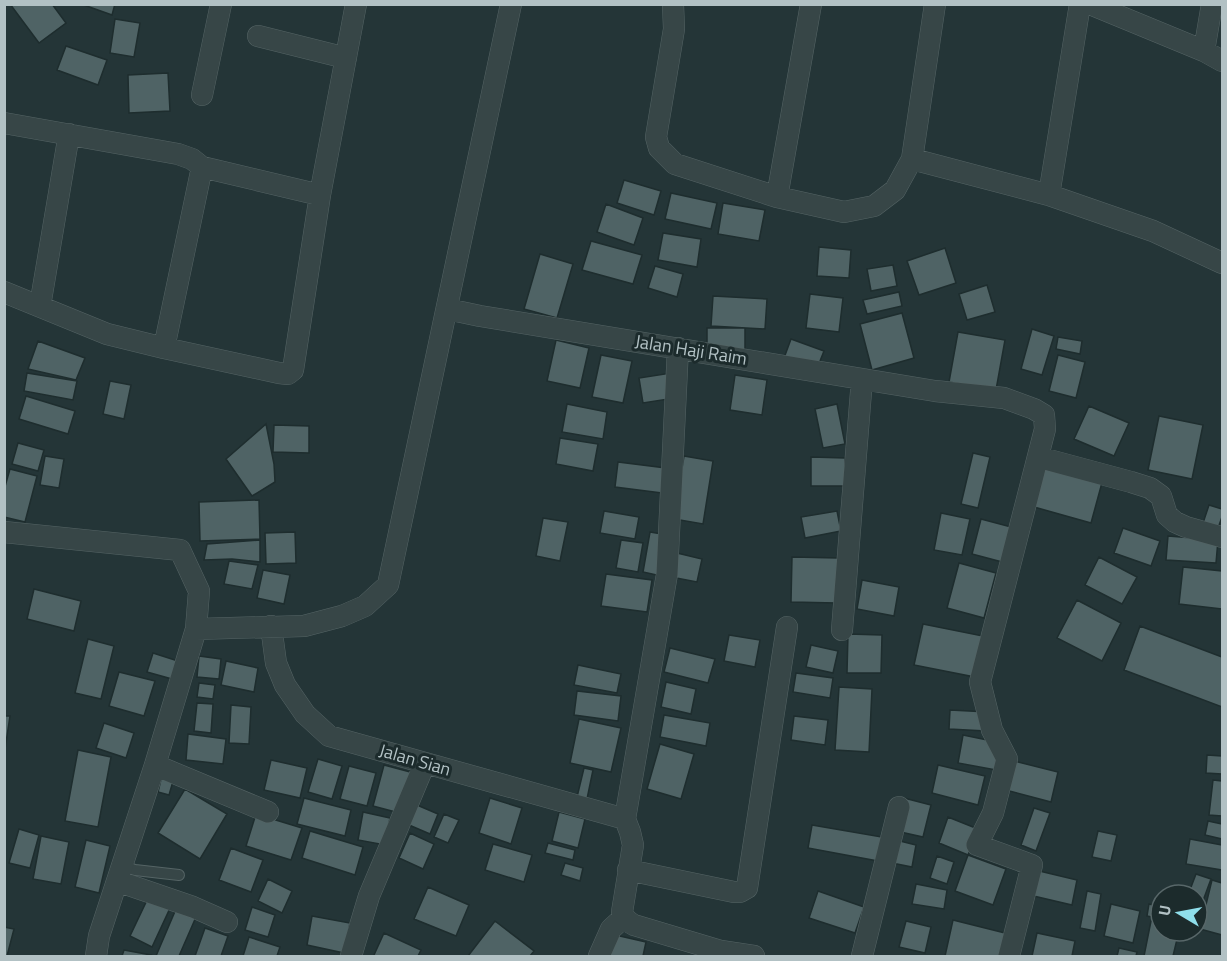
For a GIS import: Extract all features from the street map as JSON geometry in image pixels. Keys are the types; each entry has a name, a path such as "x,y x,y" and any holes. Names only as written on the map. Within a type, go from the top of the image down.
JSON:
{"street":[{"path":"202,95 220,4"},
{"path":"4,292 107,334 279,373 288,374 293,370 320,195 356,4"},
{"path":"196,629 304,626 342,616 365,606 388,585 511,4"},
{"path":"673,4 674,28 656,137 659,148 675,164 777,196 844,212 874,206 895,190 912,159 935,4"},
{"path":"777,196 811,4"},
{"path":"1048,195 1080,4"},
{"path":"1090,4 1213,56 1212,4"},
{"path":"258,36 346,58"},
{"path":"4,123 178,154 192,159 202,167 320,195"},
{"path":"40,306 69,134"},
{"path":"912,159 1048,195 1153,231 1222,263"},
{"path":"164,348 202,167"},
{"name":"Jalan Haji Raim","path":"447,309 935,391 1004,398 1035,409 1044,415 1045,429 1038,457"},
{"path":"678,348 667,574 625,819 633,845 622,905 624,917 634,925 721,951 754,957"},
{"path":"842,630 862,379"},
{"path":"1009,957 1032,865 977,845 993,813 1007,759 992,730 980,682 1038,457 1150,488 1161,496 1167,515 1175,522 1222,537"},
{"path":"4,532 180,550 199,591 196,629 155,765 99,936 96,957"},
{"name":"Jalan Sian","path":"271,626 276,663 285,685 305,714 329,736 625,819"},
{"path":"628,870 734,892 747,888 787,627"},
{"path":"351,957 369,896 425,763"},
{"path":"155,765 268,812"},
{"path":"862,957 899,807"},
{"path":"119,873 227,922"},
{"path":"599,957 611,929 624,917"}],"lane":[{"path":"119,873 135,870 179,874"}],"building":[{"path":"10,4 52,4 66,23 39,43"},
{"path":"81,4 115,4 112,15"},
{"path":"115,19 140,23 134,57 110,53"},
{"path":"66,46 107,60 98,85 57,70"},
{"path":"168,73 170,111 129,113 128,75"},
{"path":"624,180 661,191 654,215 617,203"},
{"path":"671,193 717,203 711,229 665,219"},
{"path":"723,203 765,210 759,241 718,234"},
{"path":"606,204 643,218 634,245 597,232"},
{"path":"663,233 701,239 697,267 658,260"},
{"path":"591,241 642,255 633,284 582,270"},
{"path":"819,247 851,250 849,278 817,276"},
{"path":"945,248 956,283 919,295 907,261"},
{"path":"540,254 573,264 557,318 524,309"},
{"path":"893,265 897,286 871,291 867,269"},
{"path":"655,266 683,274 677,297 648,288"},
{"path":"987,285 995,312 967,320 959,294"},
{"path":"899,292 902,306 867,314 863,300"},
{"path":"810,294 843,298 839,332 806,328"},
{"path":"713,296 767,299 765,329 711,326"},
{"path":"902,313 914,358 872,370 860,324"},
{"path":"707,328 745,328 745,351 707,351"},
{"path":"1032,329 1054,336 1042,375 1021,369"},
{"path":"958,332 1005,340 996,390 949,382"},
{"path":"1058,337 1082,341 1080,354 1056,349"},
{"path":"791,339 824,351 816,371 784,358"},
{"path":"556,340 589,348 580,388 547,381"},
{"path":"38,341 85,358 76,380 28,369"},
{"path":"601,355 632,361 623,403 592,397"},
{"path":"1058,355 1085,362 1076,398 1049,391"},
{"path":"27,373 77,381 73,400 24,391"},
{"path":"671,373 675,398 643,403 639,378"},
{"path":"735,375 767,380 762,415 730,410"},
{"path":"110,381 131,385 124,419 103,414"},
{"path":"26,396 75,411 68,434 19,419"},
{"path":"567,404 607,412 603,439 562,432"},
{"path":"837,404 845,444 823,448 815,409"},
{"path":"1089,406 1129,423 1114,456 1074,439"},
{"path":"1159,416 1203,425 1192,479 1148,470"},
{"path":"266,424 275,482 252,496 226,459"},
{"path":"274,425 309,426 309,453 273,452"},
{"path":"560,438 598,444 593,471 556,464"},
{"path":"18,443 44,450 38,471 12,464"},
{"path":"973,453 990,457 978,508 961,504"},
{"path":"45,456 64,459 59,488 40,485"},
{"path":"684,456 713,461 703,524 674,519"},
{"path":"811,457 845,458 845,486 811,486"},
{"path":"618,462 666,468 662,493 615,487"},
{"path":"1039,462 1103,479 1091,523 1027,505"},
{"path":"10,469 37,476 25,522 4,517 4,490"},
{"path":"259,500 260,539 200,541 199,502"},
{"path":"1209,505 1222,509 1218,528 1203,523"},
{"path":"604,511 639,517 635,539 600,533"},
{"path":"837,511 841,531 805,538 801,517"},
{"path":"941,513 970,519 962,555 934,550"},
{"path":"543,518 568,522 560,561 536,556"},
{"path":"981,519 1015,528 1006,563 972,554"},
{"path":"1123,528 1160,541 1151,566 1114,553"},
{"path":"295,532 296,563 266,564 265,533"},
{"path":"650,532 668,535 661,576 643,572"},
{"path":"1168,536 1218,540 1216,563 1166,560"},
{"path":"260,540 260,562 232,559 204,560 207,544"},
{"path":"621,540 643,543 638,572 616,568"},
{"path":"677,553 702,559 697,582 671,577"},
{"path":"792,557 838,558 837,603 791,602"},
{"path":"1099,557 1137,577 1122,604 1085,585"},
{"path":"229,561 258,565 252,589 224,584"},
{"path":"959,563 996,573 984,618 947,608"},
{"path":"1183,567 1222,571 1222,609 1179,604"},
{"path":"263,570 290,575 284,604 257,598"},
{"path":"606,574 652,580 647,612 601,606"},
{"path":"862,580 899,587 894,616 857,609"},
{"path":"34,589 81,601 74,631 27,619"},
{"path":"1077,600 1121,623 1102,661 1057,638"},
{"path":"923,624 983,636 975,677 914,665"},
{"path":"1140,626 1222,657 1222,707 1124,670"},
{"path":"848,634 882,635 881,673 847,673"},
{"path":"729,635 760,640 755,667 724,661"},
{"path":"88,639 114,646 101,699 75,693"},
{"path":"811,645 838,651 833,673 806,667"},
{"path":"670,648 715,659 708,683 664,672"},
{"path":"153,653 178,661 172,679 147,672"},
{"path":"199,656 221,659 219,679 197,677"},
{"path":"226,661 258,668 254,692 221,685"},
{"path":"578,665 621,674 617,693 574,685"},
{"path":"119,672 155,681 144,716 109,706"},
{"path":"796,673 833,678 830,698 793,692"},
{"path":"666,682 696,689 691,714 661,707"},
{"path":"199,683 215,685 213,699 197,697"},
{"path":"839,687 872,689 869,752 835,750"},
{"path":"577,691 621,696 618,721 574,715"},
{"path":"197,703 213,704 211,733 194,731"},
{"path":"231,705 251,707 249,744 229,743"},
{"path":"950,710 988,712 986,731 949,729"},
{"path":"664,715 710,723 706,746 660,737"},
{"path":"4,716 10,716 5,749 4,749"},
{"path":"794,716 828,720 825,745 791,740"},
{"path":"579,719 621,728 611,772 570,763"},
{"path":"104,723 134,733 126,758 96,748"},
{"path":"188,734 226,739 223,764 186,760"},
{"path":"963,735 1002,743 996,770 958,763"},
{"path":"660,744 694,754 681,799 647,789"},
{"path":"78,750 111,757 98,827 65,821"},
{"path":"1207,755 1222,756 1222,774 1206,773"},
{"path":"318,759 342,766 332,799 308,792"},
{"path":"271,760 307,768 300,798 264,790"},
{"path":"1010,760 1058,772 1051,802 1002,789"},
{"path":"384,765 414,773 403,814 373,806"},
{"path":"938,765 985,776 978,805 932,793"},
{"path":"349,766 376,773 367,806 340,799"},
{"path":"584,768 593,770 587,799 577,797"},
{"path":"162,775 174,778 169,795 158,792"},
{"path":"1213,780 1222,781 1222,816 1209,815"},
{"path":"185,789 227,814 200,859 158,833"},
{"path":"304,798 351,810 345,836 297,824"},
{"path":"490,798 522,808 511,844 479,833"},
{"path":"904,798 931,805 923,837 896,831"},
{"path":"417,805 438,814 430,834 409,825"},
{"path":"1034,808 1050,813 1036,851 1021,845"},
{"path":"363,812 390,818 385,845 358,840"},
{"path":"559,812 585,819 578,848 552,841"},
{"path":"256,814 302,828 291,860 246,846"},
{"path":"444,814 459,820 448,843 434,837"},
{"path":"948,817 978,829 968,855 939,843"},
{"path":"1208,821 1222,824 1222,839 1205,835"},
{"path":"812,825 882,837 878,861 808,848"},
{"path":"19,829 39,835 30,868 9,863"},
{"path":"310,831 363,847 355,875 302,858"},
{"path":"1098,831 1117,835 1111,861 1092,857"},
{"path":"410,833 434,844 423,869 399,858"},
{"path":"41,836 69,842 61,884 33,879"},
{"path":"892,839 916,845 912,867 887,862"},
{"path":"1190,839 1222,845 1222,870 1186,864"},
{"path":"86,840 110,846 99,893 75,887"},
{"path":"548,843 575,850 573,860 545,853"},
{"path":"493,844 532,855 524,882 485,870"},
{"path":"231,848 263,860 251,892 219,880"},
{"path":"968,855 1006,869 993,905 955,891"},
{"path":"937,856 954,862 947,884 930,878"},
{"path":"565,863 583,868 580,881 561,875"},
{"path":"1031,869 1077,880 1072,905 1025,894"},
{"path":"1196,874 1211,879 1209,884 1193,883"},
{"path":"268,879 292,891 282,913 258,901"},
{"path":"1212,880 1222,883 1222,935 1209,931 1209,892"},
{"path":"916,884 947,890 944,909 912,904"},
{"path":"428,887 469,905 456,936 414,919"},
{"path":"818,891 864,907 855,933 809,918"},
{"path":"1087,891 1101,894 1095,931 1080,928"},
{"path":"149,896 171,906 152,947 130,936"},
{"path":"1111,904 1140,911 1133,943 1104,936"},
{"path":"252,907 275,915 268,937 245,930"},
{"path":"176,909 196,917 179,956 156,956"},
{"path":"312,916 350,923 344,953 307,945"},
{"path":"953,920 1005,933 999,956 945,956"},
{"path":"495,921 534,951 530,956 468,956"},
{"path":"906,921 931,927 925,953 899,947"},
{"path":"4,927 14,929 7,956 4,956"},
{"path":"205,928 228,936 221,956 195,956"},
{"path":"1149,931 1149,943 1176,943 1173,956 1144,956"},
{"path":"384,933 421,950 418,956 374,955"},
{"path":"1037,933 1075,941 1072,956 1032,956"},
{"path":"611,934 646,942 643,956 606,956"},
{"path":"249,937 280,947 277,956 243,956"},
{"path":"1119,948 1137,952 1136,956 1117,956"},
{"path":"124,950 151,955 122,956"}]}
